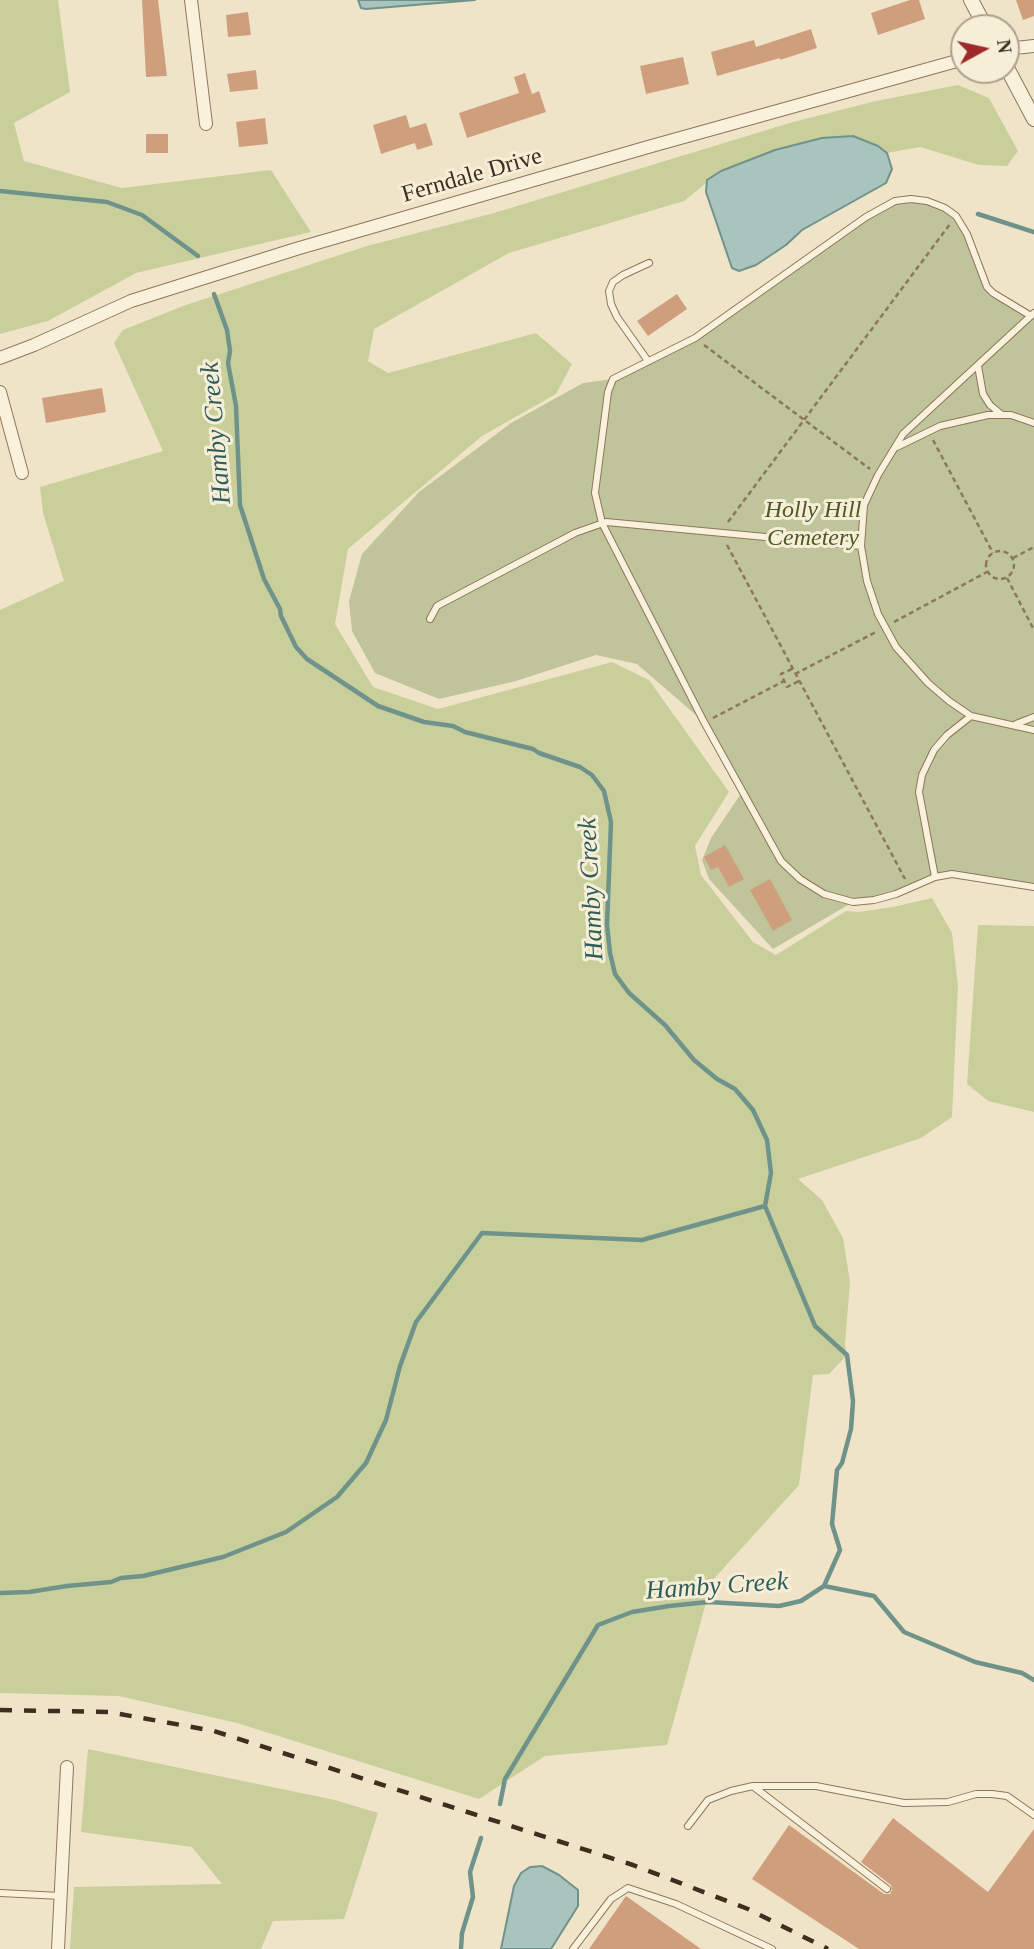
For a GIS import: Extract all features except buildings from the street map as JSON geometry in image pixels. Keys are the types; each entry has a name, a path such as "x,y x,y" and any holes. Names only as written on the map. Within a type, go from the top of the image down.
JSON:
{"street":[{"path":"191,0 206,124"},
{"name":"Ferndale Drive","path":"0,358 131,301 284,252 950,63"},
{"path":"1016,84 1034,119"},
{"path":"0,392 22,473"},
{"path":"58,1949 67,1767"}],"lane":[{"path":"1034,730 971,716 928,683 896,647 878,614 867,581 861,546 864,505 878,475 903,434 1033,314 986,287 967,234 956,216 927,201 895,201 866,217 695,338 613,379 608,393 595,493 602,523 704,722 780,861 800,879 824,894 853,902 874,900 935,877 953,874 1034,887"},
{"path":"648,361 617,317 611,304 610,291 614,282 623,275 649,263"},
{"path":"978,366 983,394 990,405 1002,415"},
{"path":"895,448 928,431 965,419 1011,415 1034,423"},
{"path":"430,619 437,606 575,533 602,523 861,546"},
{"path":"935,877 919,793 922,775 933,750 971,716"},
{"path":"1015,725 1034,717"},
{"path":"688,1826 708,1800 753,1786 816,1786 904,1803 948,1802 976,1794 992,1794 1007,1796 1034,1815"},
{"path":"753,1786 887,1889"},
{"path":"573,1949 611,1899 628,1888 676,1903 772,1949"},
{"path":"0,1893 61,1896"}],"path":[{"path":"910,888 720,533 956,216"},
{"path":"695,338 878,475"},
{"path":"928,431 993,553"},
{"path":"1013,558 1034,547"},
{"path":"1004,551 1013,558 1013,571 1007,578 994,579 987,572 986,562 993,553 1004,551"},
{"path":"795,674 987,572"},
{"path":"1007,578 1034,630"},
{"path":"792,668 780,674 787,687 799,681"},
{"path":"704,722 784,681"}],"green space":[{"path":"0,0 58,0 70,92 14,123 24,161 122,188 271,170 311,232 136,273 48,321 0,334"},
{"path":"958,85 989,98 1018,151 1007,166 979,165 920,147 887,153 878,146 721,171 684,201 509,253 374,329 368,361 388,373 536,333 572,364 556,394 482,436 348,549 335,624 373,687 438,709 612,662 649,680 729,792 695,846 701,875 753,942 776,955 846,911 893,907 932,898 952,933 958,986 952,1117 921,1138 798,1179 822,1200 843,1238 850,1282 845,1344 847,1355 829,1374 813,1375 799,1485 712,1581 667,1745 545,1756 479,1799 237,1723 119,1696 0,1693 0,610 64,581 43,513 40,487 163,451 114,343 123,330 183,306 367,246 494,213 793,122 876,101"},
{"name":"Holly Hill Cemetery","path":"895,201 927,201 956,216 987,287 1031,315 1034,313 1034,887 952,874 903,893 853,902 773,949 709,879 702,860 711,838 742,792 704,722 637,664 596,655 516,681 439,699 375,673 352,631 349,601 362,554 419,492 511,423 583,383 613,379 695,338"},
{"path":"978,925 1034,926 1034,1112 988,1101 967,1084"},
{"path":"88,1749 335,1800 378,1813 344,1919 273,1921 261,1949 70,1949 74,1887 222,1884 192,1847 81,1832"}],"water":[{"path":"358,0 475,0 366,9 361,8"},
{"path":"853,136 878,146 887,153 892,169 886,183 802,230 786,245 756,265 739,271 732,268 706,192 707,180 721,171 775,150 822,138"},
{"path":"542,1866 578,1890 578,1906 551,1949 501,1949 514,1886 521,1873 530,1867"}],"waterway":[{"name":"Hamby Creek","path":"0,191 107,202 142,215 198,256"},
{"path":"978,214 1034,232"},
{"name":"Hamby Creek","path":"214,294 227,330 230,351 228,363 236,406 240,505 264,579 296,647 307,659 378,706 424,722 453,726 465,732 533,749 580,767 592,775 604,791 611,822 607,925 615,974 629,993 665,1025 694,1060 717,1079 735,1089 753,1110 767,1140 771,1173 765,1206 815,1326 847,1355 853,1401 851,1429 842,1463 837,1470 832,1524 840,1550 824,1586 801,1601 779,1606 708,1602 669,1606 632,1612 598,1625 505,1779 500,1804"},
{"path":"0,1593 111,1582 223,1557 286,1532 337,1497 366,1463 386,1420 400,1366 416,1322 482,1233 642,1240 765,1206"},
{"path":"824,1586 874,1596 904,1632 975,1662 1022,1673 1034,1680"},
{"name":"Hamby Creek","path":"461,1949 462,1933 473,1897 470,1872 481,1838"}],"railway":[{"path":"0,1710 109,1712 214,1731 633,1865 748,1909 828,1949"}]}
